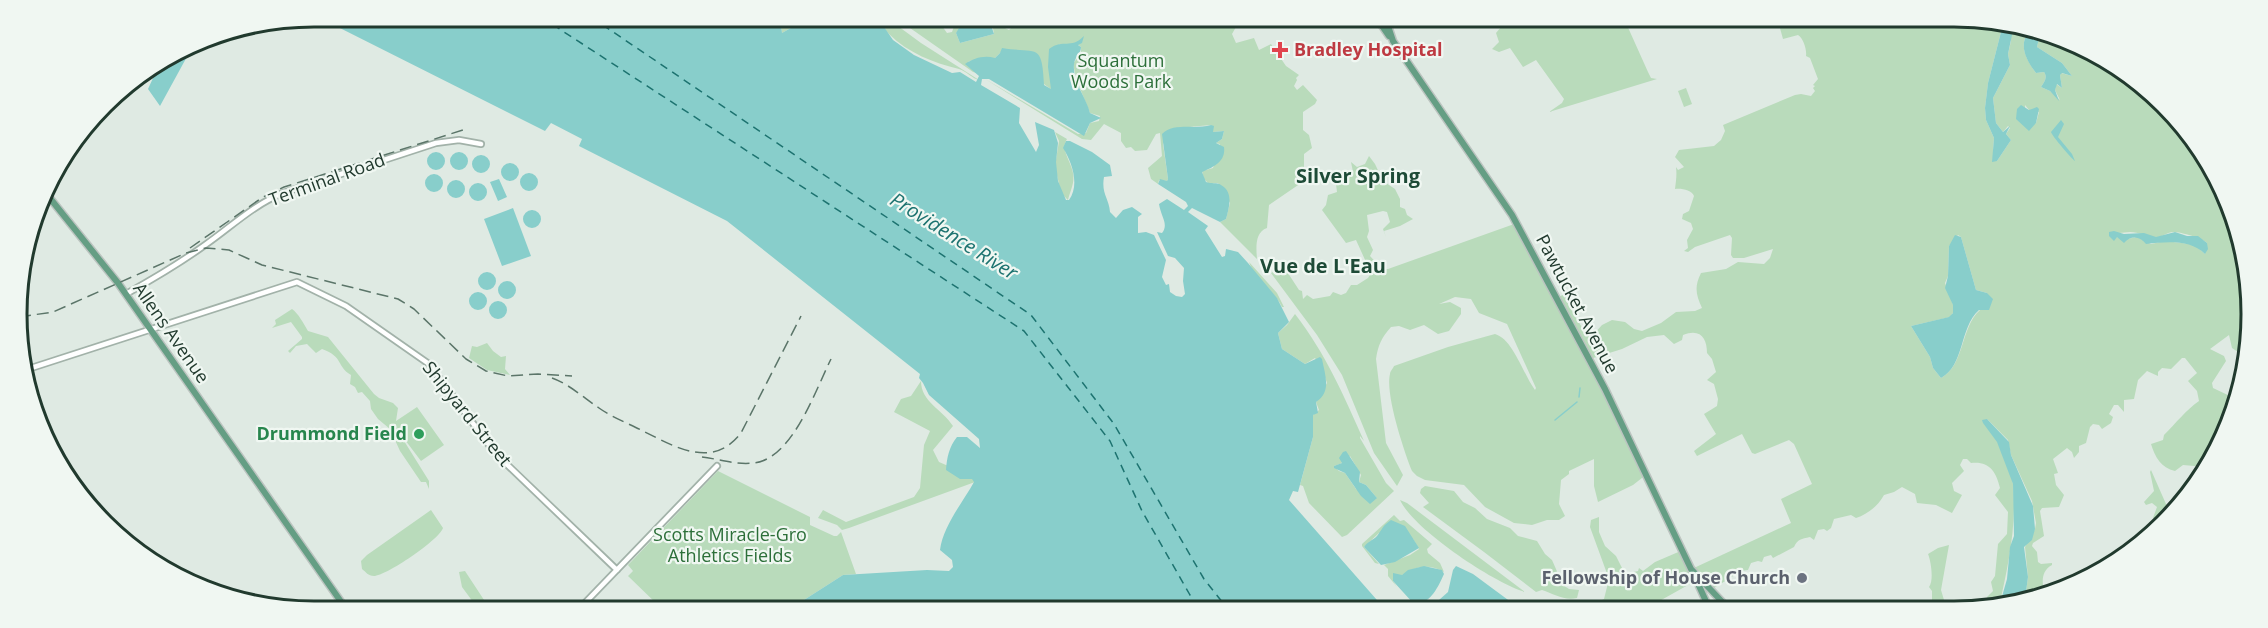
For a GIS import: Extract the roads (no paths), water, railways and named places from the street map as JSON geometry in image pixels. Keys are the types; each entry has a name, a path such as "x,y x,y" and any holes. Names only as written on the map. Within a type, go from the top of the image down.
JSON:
{"main road":[{"path":"1383,27 1393,41"},
{"name":"Pawtucket Avenue","path":"1388,27 1393,41 1525,237 1619,417 1691,569 1699,581 1706,601"},
{"name":"Allens Avenue","path":"51,200 126,294 340,601"},
{"path":"1699,581 1721,601"},
{"path":"1704,596 1712,591"}],"street":[{"name":"Terminal Road","path":"126,294 207,244 264,202 284,192 436,143 459,140 481,144"},
{"name":"Shipyard Street","path":"151,330 297,282 346,306 429,364 495,453 617,570"},
{"path":"32,368 151,330"},
{"path":"587,601 717,465"}],"water":[{"name":"Providence River","path":"338,27 781,27 782,33 792,27 884,27 893,40 914,55 952,73 960,72 976,82 979,76 965,64 972,60 983,57 995,58 1002,48 1035,52 1042,62 1044,85 1051,89 1048,67 1049,49 1059,44 1075,42 1084,36 1082,43 1078,45 1081,47 1074,64 1075,77 1090,113 1101,118 1090,123 1084,136 989,79 982,79 981,85 1020,108 1019,123 1036,152 1039,145 1035,122 1054,130 1058,143 1056,162 1058,181 1066,200 1069,200 1074,188 1074,174 1063,148 1066,141 1092,152 1110,165 1112,176 1104,177 1103,183 1110,212 1116,218 1123,210 1132,207 1142,214 1138,217 1138,233 1146,232 1154,235 1166,260 1162,277 1166,285 1169,284 1170,292 1176,296 1182,297 1185,294 1184,268 1175,258 1168,256 1157,232 1162,233 1165,226 1159,204 1167,199 1184,210 1188,206 1186,202 1158,184 1160,179 1167,181 1168,179 1162,134 1172,128 1211,125 1214,126 1213,132 1224,131 1222,139 1216,143 1224,147 1223,157 1218,163 1202,172 1206,182 1219,184 1228,192 1230,200 1226,219 1220,222 1192,208 1188,212 1208,226 1205,230 1222,257 1225,256 1226,249 1238,252 1277,298 1289,322 1278,333 1282,349 1305,364 1320,357 1322,359 1326,388 1316,402 1318,413 1313,415 1313,437 1298,492 1293,491 1289,500 1378,601 802,601 843,575 927,570 949,571 953,567 952,560 940,550 942,541 949,523 974,482 972,479 960,479 946,470 948,456 957,437 967,437 980,448 979,439 929,395 919,378 920,374 727,221 579,146 582,139 551,123 545,131"},
{"path":"992,27 994,34 960,43 956,33 959,28"},
{"path":"2001,32 2012,35 2008,54 2010,65 1993,98 1996,123 2003,132 2010,126 2006,134 2011,140 1997,161 1992,162 1994,138 1986,120 1985,108 1988,83"},
{"path":"2026,37 2039,40 2037,47 2062,63 2072,76 2062,73 2060,75 2062,88 2057,84 2055,90 2059,101 2050,91 2041,87 2046,76 2044,72 2036,73 2029,63 2024,51"},
{"path":"187,57 160,106 148,89 154,76"},
{"path":"2021,105 2029,110 2037,107 2039,109 2036,123 2029,131 2016,119 2017,109"},
{"path":"2061,120 2064,124 2058,137 2075,161 2051,132"},
{"path":"432,152 440,152 445,157 443,168 432,170 427,165 427,157"},
{"path":"455,152 463,152 468,157 466,168 455,170 450,165 450,157"},
{"path":"477,155 485,155 490,160 488,171 477,173 472,168 472,160"},
{"path":"506,163 514,163 519,168 517,179 506,181 501,176 501,168"},
{"path":"525,173 533,173 538,178 536,189 525,191 520,186 520,178"},
{"path":"430,174 438,174 443,179 441,190 430,192 425,187 425,179"},
{"path":"499,179 507,197 498,201 490,182"},
{"path":"452,180 460,180 465,185 463,196 452,198 447,193 447,185"},
{"path":"474,183 482,183 487,188 485,199 474,201 469,196 469,188"},
{"path":"513,208 531,256 502,266 484,219"},
{"path":"528,210 536,210 541,215 539,226 528,228 523,223 523,215"},
{"path":"2109,232 2124,234 2144,233 2156,237 2175,232 2187,236 2198,236 2207,243 2208,249 2205,254 2185,244 2170,242 2146,244 2135,237 2124,243 2117,237 2114,241 2109,236"},
{"path":"1955,235 1961,237 1976,290 1987,293 1993,299 1989,310 1979,310 1973,318 1954,364 1941,378 1933,368 1930,357 1911,326 1949,317 1953,313 1953,305 1945,288 1948,276 1949,246"},
{"path":"487,272 493,275 496,281 493,287 487,290 481,287 478,281 481,275"},
{"path":"507,281 513,284 516,290 513,296 507,299 501,296 498,290 501,284"},
{"path":"478,292 484,295 487,301 484,307 478,310 472,307 469,301 472,295"},
{"path":"498,301 504,304 507,310 504,316 498,319 492,316 489,310 492,304"},
{"path":"1987,419 2009,442 2011,455 2033,506 2035,529 2032,540 2024,547 2028,577 2026,591 2002,597 2014,536 2013,484 1997,442 1982,420"},
{"path":"1346,451 1360,472 1359,482 1366,485 1377,498 1370,504 1361,496 1345,473 1334,468 1342,463 1339,458"},
{"path":"1391,520 1405,526 1419,548 1395,562 1381,565 1364,547"},
{"path":"1424,566 1442,570 1444,574 1429,599 1411,601 1393,581 1393,573 1402,575 1408,570"},
{"path":"1456,566 1473,574 1510,601 1438,601 1448,592"}],"waterway":[{"path":"1579,397 1580,388"},
{"path":"1555,420 1577,402"}],"railway":[{"path":"190,248 263,197 284,187 466,129"},
{"path":"27,316 53,312 186,253 206,248 229,250 262,265 398,299 414,309 466,359 486,371 508,376 538,374 572,376"},
{"path":"552,378 570,387 610,415 682,449 707,453 730,444 741,433 801,316"},
{"path":"702,457 734,463 753,463 767,459 779,450 801,422 831,359"}],"place":[{"name":"Bradley Hospital","path":"1280,50"},
{"name":"Drummond Field","path":"419,434"},
{"name":"Fellowship of House Church","path":"1802,578"}],"district":[{"name":"Silver Spring","path":"1358,176"},
{"name":"Vue de L'Eau","path":"1323,266"}],"park label":[{"name":"Squantum Woods Park","path":"1121,71"},
{"name":"Scotts Miracle-Gro Athletics Fields","path":"730,545"}]}
